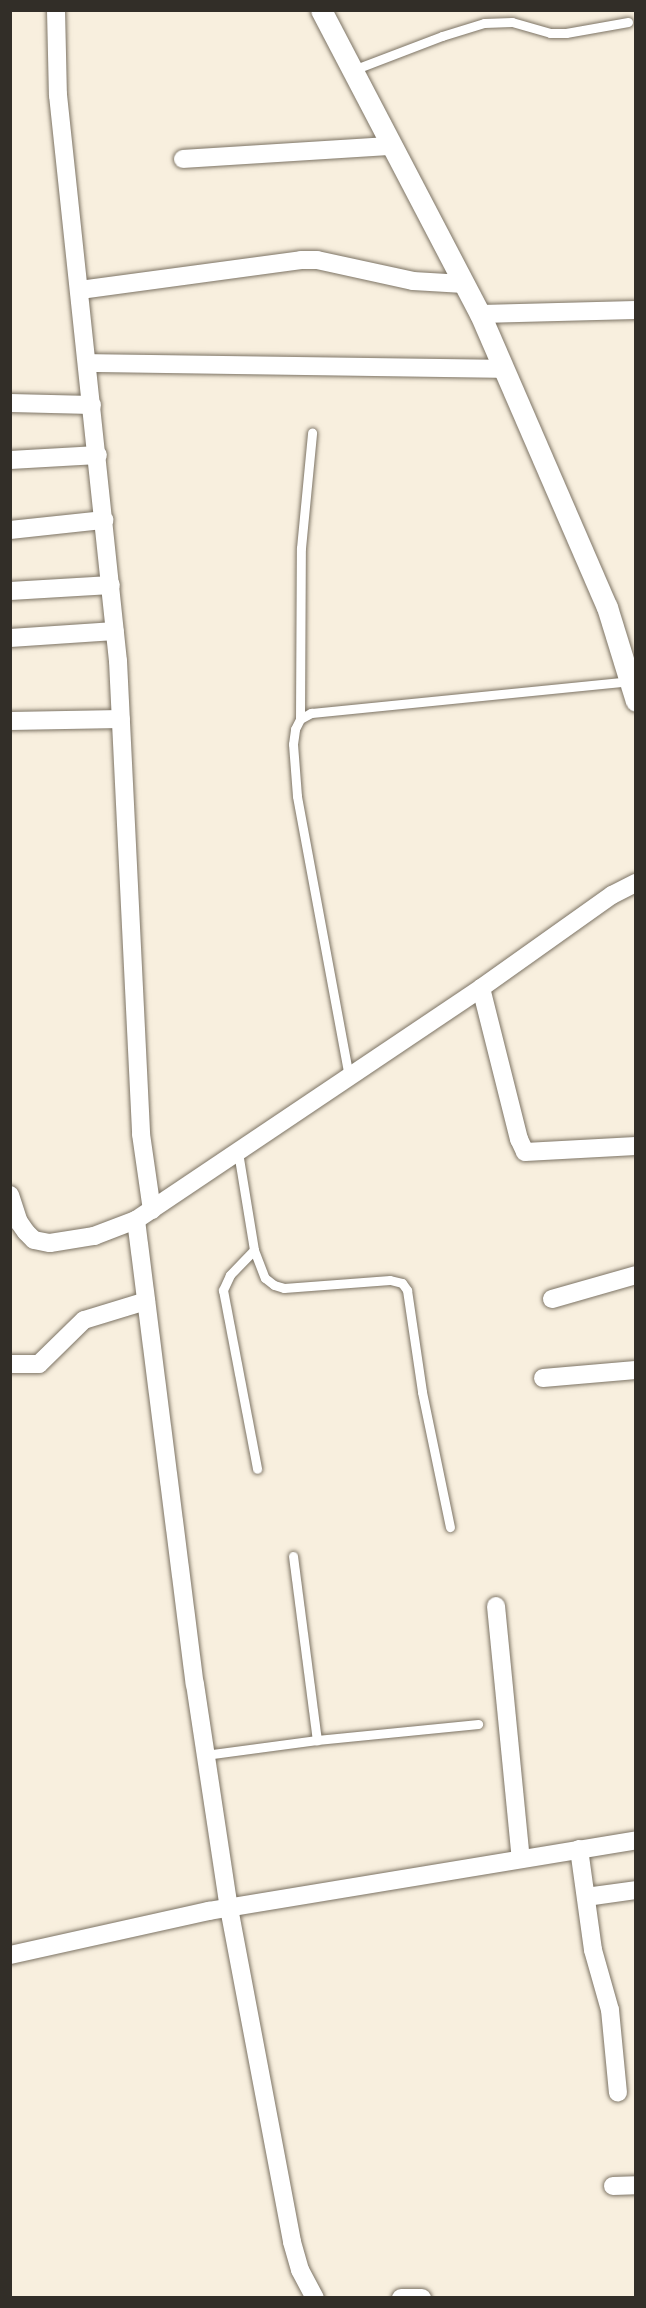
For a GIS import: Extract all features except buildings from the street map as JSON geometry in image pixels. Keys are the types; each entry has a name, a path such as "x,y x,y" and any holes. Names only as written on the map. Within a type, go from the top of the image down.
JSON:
{"street":[{"path":"56,10 58,94 115,631 141,1134 152,1210"},
{"path":"321,10 480,314 607,607 633,691"},
{"path":"183,159 392,146"},
{"path":"80,290 301,260 317,260 413,281 464,284"},
{"path":"480,314 636,310"},
{"path":"88,363 504,369"},
{"path":"10,403 92,405"},
{"path":"10,460 98,455"},
{"path":"10,530 104,520"},
{"path":"10,591 111,585"},
{"path":"10,638 115,631"},
{"path":"10,721 121,719"},
{"path":"10,1195 19,1222 34,1240 50,1243 94,1236 136,1220 481,988 612,895 636,883"},
{"path":"481,988 519,1139 525,1152 636,1146"},
{"path":"136,1220 205,1755 229,1908 292,2242 300,2270 315,2298"},
{"path":"552,1299 636,1275"},
{"path":"10,1364 39,1365 84,1320 146,1301"},
{"path":"543,1378 636,1370"},
{"path":"496,1606 521,1859"},
{"path":"10,1955 229,1908 636,1840"},
{"path":"579,1850 593,1950 609,2010 618,2093"},
{"path":"586,1897 636,1890"},
{"path":"613,2186 636,2184"},
{"path":"401,2298 422,2298"}],"lane":[{"path":"353,70 442,36 484,23 512,22 550,33 566,33 628,21"},
{"path":"312,433 301,548 300,719 295,729 293,744 297,796 349,1077"},
{"path":"300,719 311,713 633,691"},
{"path":"238,1152 254,1250 265,1278 273,1285 284,1288 390,1280 402,1283 407,1290 422,1392 450,1527"},
{"path":"254,1250 230,1275 223,1290 257,1469"},
{"path":"293,1556 317,1740"},
{"path":"205,1755 317,1740 478,1724"}]}
